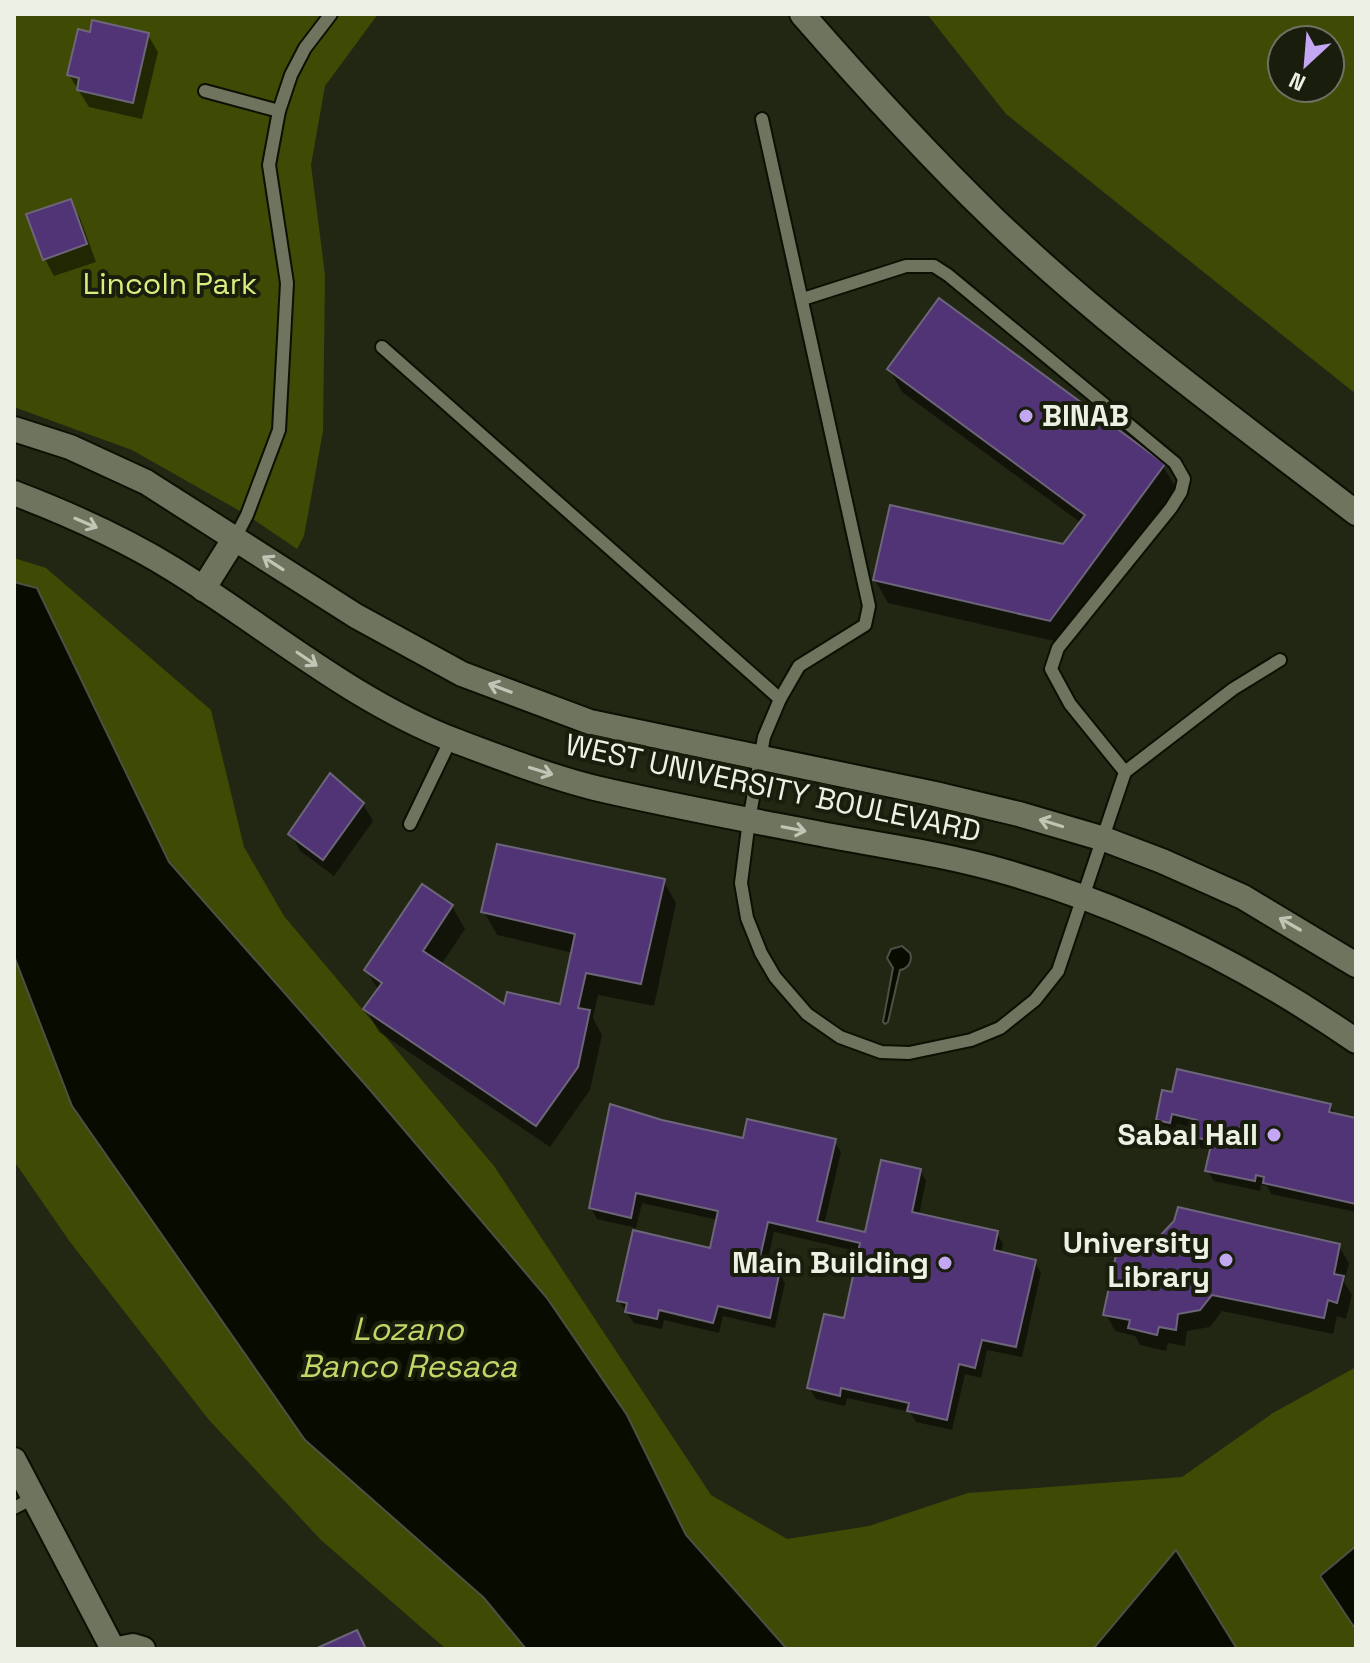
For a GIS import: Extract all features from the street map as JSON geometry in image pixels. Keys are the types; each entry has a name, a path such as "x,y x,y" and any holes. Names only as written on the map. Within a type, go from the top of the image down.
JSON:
{"main road":[{"path":"802,14 870,93 994,219 1130,339 1356,513"},
{"name":"WEST UNIVERSITY BOULEVARD","path":"14,429 70,447 146,482 356,616 462,674 590,722 991,807 1104,839 1243,897 1356,965"},
{"name":"WEST UNIVERSITY BOULEVARD","path":"14,493 97,527 173,569 342,682 394,712 451,739 592,787 1004,871 1083,897 1166,932 1237,967 1308,1008 1356,1041"},
{"path":"203,589 235,538"},
{"path":"14,1460 24,1503 116,1649 133,1646 143,1649"}],"lane":[{"path":"235,538 247,515 279,430 287,283 269,165 279,111 291,75 305,48 331,14"},
{"path":"205,91 279,111"},
{"path":"762,119 869,606 865,625 799,666 780,699 764,737 749,820 741,883 747,918 761,953 785,991 807,1014 840,1037 881,1052 909,1053 936,1048 971,1040 1000,1028 1035,1000 1058,971 1125,772 1233,689 1280,660"},
{"path":"803,299 906,266 934,266 1175,463 1184,479 1181,492 1058,648 1051,669 1070,704 1125,772"},
{"path":"382,347 780,699"},
{"path":"410,824 451,739"}],"green space":[{"name":"Lincoln Park","path":"14,14 378,14 325,86 311,165 325,275 323,431 304,536 297,549 247,515 132,450 14,407"},
{"path":"927,14 1356,14 1356,394 1006,114"},
{"path":"14,558 46,568 211,710 244,847 284,916 494,1166 711,1495 787,1539 869,1526 968,1493 1182,1477 1273,1413 1356,1367 1356,1546 1320,1576 1356,1630 1356,1649 1237,1649 1176,1550 1093,1649 787,1649 686,1535 627,1415 371,1091 169,862 37,589 14,582"},
{"path":"14,956 72,1106 305,1440 484,1598 526,1649 446,1649 321,1540 209,1420 70,1242 14,1161"}],"water":[{"name":"Lozano Banco Resaca","path":"14,582 37,588 169,862 371,1091 547,1298 627,1415 686,1535 787,1649 526,1649 484,1598 305,1440 72,1106 14,956"},
{"path":"902,946 910,953 910,962 900,970 885,1024 893,968 887,958 891,949"},
{"path":"1356,1546 1356,1630 1320,1576"},
{"path":"1176,1550 1237,1649 1093,1649"}],"building":[{"path":"92,20 149,33 133,103 77,90 79,78 67,75 78,29 90,32"},
{"path":"71,199 87,244 43,260 26,214"},
{"name":"BINAB","path":"939,298 1165,464 1050,621 873,580 890,505 1063,544 1085,515 887,369"},
{"path":"330,773 364,803 323,860 288,834"},
{"path":"497,844 665,879 641,984 586,973 578,1008 590,1010 578,1067 536,1126 363,1009 382,983 364,970 422,884 453,905 423,951 504,1004 507,992 560,1004 575,934 481,912"},
{"name":"Sabal Hall","path":"1177,1069 1331,1104 1329,1112 1356,1118 1356,1204 1263,1183 1264,1177 1256,1175 1255,1181 1205,1171 1212,1141 1193,1137 1197,1120 1172,1114 1170,1123 1156,1120 1162,1090 1172,1092"},
{"name":"Main Building","path":"610,1104 662,1120 743,1138 747,1119 836,1139 817,1221 865,1232 881,1160 921,1169 912,1212 998,1231 994,1250 1036,1260 1016,1347 982,1340 975,1368 959,1364 947,1420 907,1411 909,1403 841,1388 840,1396 807,1388 824,1314 844,1318 860,1243 768,1222 758,1266 780,1270 770,1318 718,1306 713,1323 659,1310 657,1319 625,1312 627,1303 617,1301 633,1230 710,1248 718,1211 636,1193 631,1218 589,1208"},
{"name":"University Library","path":"1178,1207 1340,1244 1334,1274 1344,1276 1337,1303 1328,1300 1324,1318 1212,1295 1200,1310 1178,1314 1176,1330 1159,1327 1157,1335 1128,1328 1130,1320 1103,1315 1118,1246 1133,1246 1157,1239 1174,1221"},
{"path":"357,1630 366,1649 315,1649"}],"place":[{"name":"BINAB","path":"1026,416"},
{"name":"Sabal Hall","path":"1274,1135"},
{"name":"University Library","path":"1226,1260"},
{"name":"Main Building","path":"945,1263"}]}
